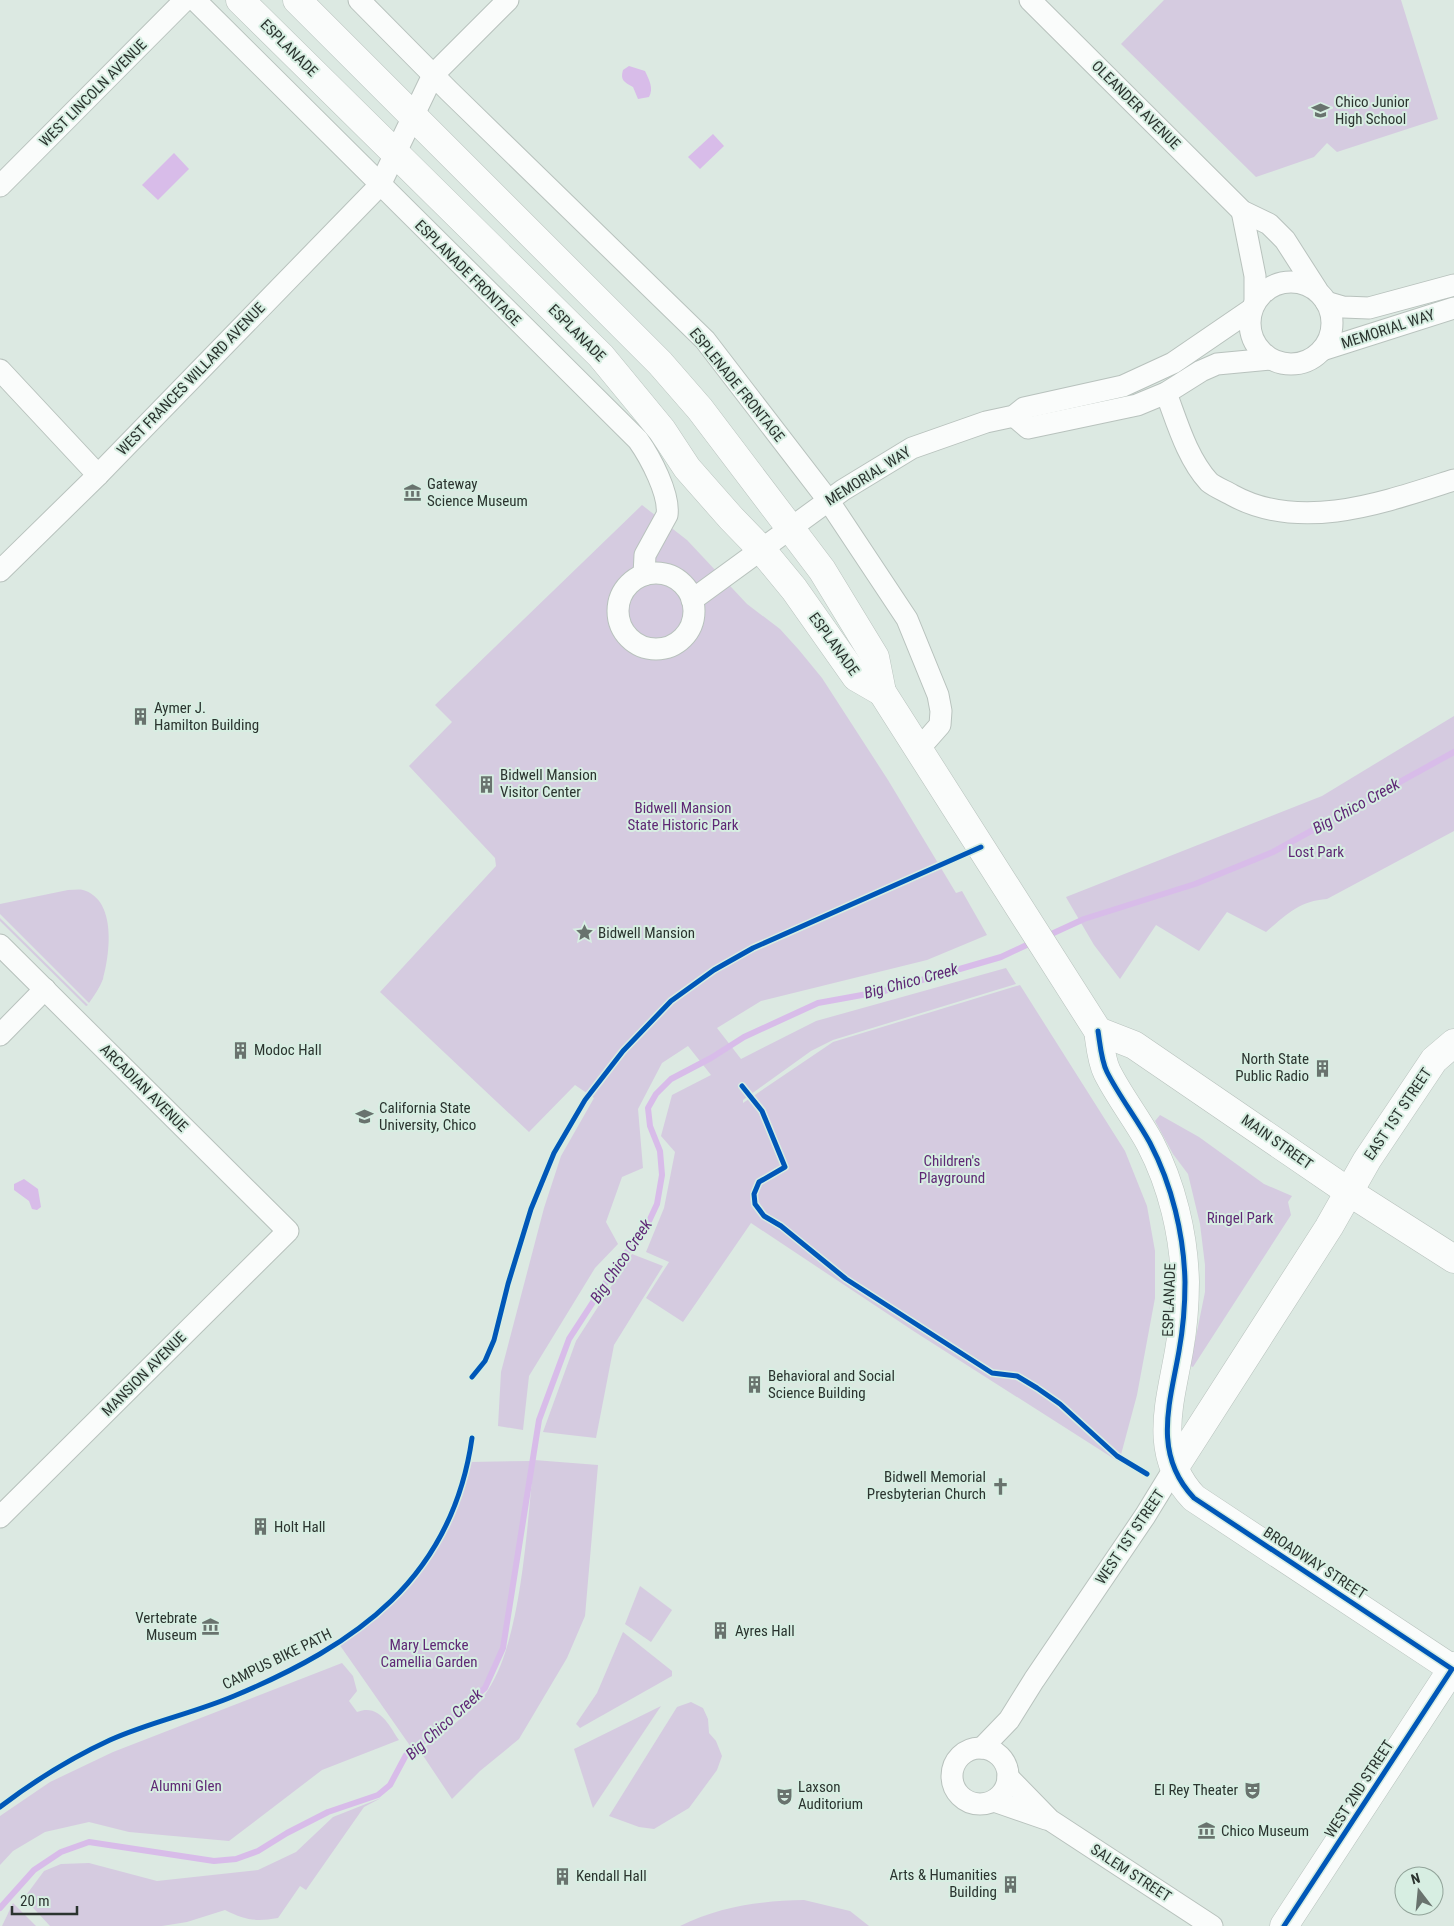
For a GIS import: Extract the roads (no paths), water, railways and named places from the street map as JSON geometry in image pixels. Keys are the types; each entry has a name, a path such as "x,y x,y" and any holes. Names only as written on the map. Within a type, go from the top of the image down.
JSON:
{"main road":[{"name":"ESPLANADE","path":"240,0 601,356 662,430 687,468 730,518 761,549 794,589 856,677 882,692"},
{"name":"ESPLANADE","path":"297,0 660,362 700,409 791,528 842,600 875,656 882,692 1098,1031 1106,1070 1136,1118 1161,1167 1180,1233 1185,1284 1180,1348 1166,1424 1170,1454 1175,1467"},
{"name":"MAIN STREET","path":"1098,1031 1134,1045 1349,1192 1454,1259"},
{"name":"EAST 1ST STREET","path":"1349,1192 1367,1160 1434,1060 1454,1043"},
{"name":"WEST 1ST STREET","path":"1175,1467 1349,1192"},
{"name":"BROADWAY STREET","path":"1175,1467 1182,1485 1194,1498 1453,1668"},
{"name":"WEST 2ND STREET","path":"1284,1926 1453,1668"}],"street":[{"name":"WEST LINCOLN AVENUE","path":"0,186 185,0"},
{"name":"ESPLANADE FRONTAGE","path":"195,0 638,440 646,451 663,489 668,508 667,515 645,556 644,576"},
{"path":"359,0 433,75 508,0"},
{"name":"OLEANDER AVENUE","path":"1030,0 1242,211 1268,224 1285,240 1321,296"},
{"name":"WEST FRANCES WILLARD AVENUE","path":"0,571 98,475 380,185 433,75"},
{"name":"ESPLENADE FRONTAGE","path":"433,75 705,340 828,500 907,619 938,696 941,711 940,725 918,750"},
{"path":"1242,211 1255,276 1254,304 1250,318 1251,332 1256,346 1270,359"},
{"path":"1014,416 1028,428 1138,405 1166,393 1201,371 1217,364 1270,359 1294,364 1306,361 1322,350 1331,332 1333,320 1321,296 1301,282 1275,285 1254,304"},
{"name":"MEMORIAL WAY","path":"1321,296 1343,307 1369,308 1454,285"},
{"name":"MEMORIAL WAY","path":"692,600 828,500 912,448 986,422 1014,416 1024,408 1122,386 1173,363 1254,304"},
{"name":"MEMORIAL WAY","path":"1322,350 1454,308"},
{"path":"0,370 98,475"},
{"path":"1166,393 1191,455 1210,483 1250,505 1298,513 1373,506 1454,480"},
{"path":"660,574 677,580 686,589 692,600 694,612 692,624 686,635 676,643 665,648 641,646 631,640 623,630 619,619 618,606 622,594 629,584 644,576 660,574"},
{"name":"ARCADIAN AVENUE","path":"0,945 288,1230"},
{"path":"0,1035 45,989"},
{"name":"MANSION AVENUE","path":"0,1517 288,1230"},
{"name":"WEST 1ST STREET","path":"982,1748 1010,1720 1034,1680 1145,1516 1175,1467"},
{"path":"982,1748 998,1755 1007,1769 1008,1777 1006,1786 994,1801 985,1804 966,1801 959,1795 952,1778 953,1768 964,1753 982,1748"},
{"name":"SALEM STREET","path":"1008,1777 1050,1820 1212,1926"},
{"name":"SALEM STREET","path":"994,1801 1050,1820"}],"waterway":[{"name":"Big Chico Creek","path":"1047,936 1084,919 1195,884 1273,852 1454,752"},
{"name":"Big Chico Creek","path":"0,1908 34,1870 61,1852 89,1842 214,1861 236,1859 258,1851 287,1833 328,1812 378,1795 390,1785 406,1755 442,1727 485,1688 503,1648 539,1420 569,1339 621,1259 644,1232 657,1204 662,1175 660,1151 650,1126 648,1108 656,1094 671,1079 711,1058 744,1037 818,1003 884,991 1001,957 1033,942"}],"place":[{"name":"Chico Junior High School","path":"1321,111"},
{"name":"Gateway Science Museum","path":"413,493"},
{"name":"Aymer J. Hamilton Building","path":"140,717"},
{"name":"Bidwell Mansion Visitor Center","path":"486,784"},
{"name":"Bidwell Mansion","path":"584,933"},
{"name":"Modoc Hall","path":"240,1050"},
{"name":"North State Public Radio","path":"1323,1068"},
{"name":"California State University, Chico","path":"365,1117"},
{"name":"Behavioral and Social Science Building","path":"754,1385"},
{"name":"Bidwell Memorial Presbyterian Church","path":"1000,1486"},
{"name":"Holt Hall","path":"260,1527"},
{"name":"Vertebrate Museum","path":"211,1627"},
{"name":"Ayres Hall","path":"721,1631"},
{"name":"El Rey Theater","path":"1252,1790"},
{"name":"Laxson Auditorium","path":"784,1796"},
{"name":"Chico Museum","path":"1207,1831"},
{"name":"Kendall Hall","path":"562,1876"},
{"name":"Arts & Humanities Building","path":"1011,1884"}],"park label":[{"name":"Bidwell Mansion State Historic Park","path":"683,816"},
{"name":"Lost Park","path":"1316,852"},
{"name":"Children's Playground","path":"952,1170"},
{"name":"Ringel Park","path":"1240,1218"},
{"name":"Mary Lemcke Camellia Garden","path":"429,1654"},
{"name":"Alumni Glen","path":"186,1786"}]}
